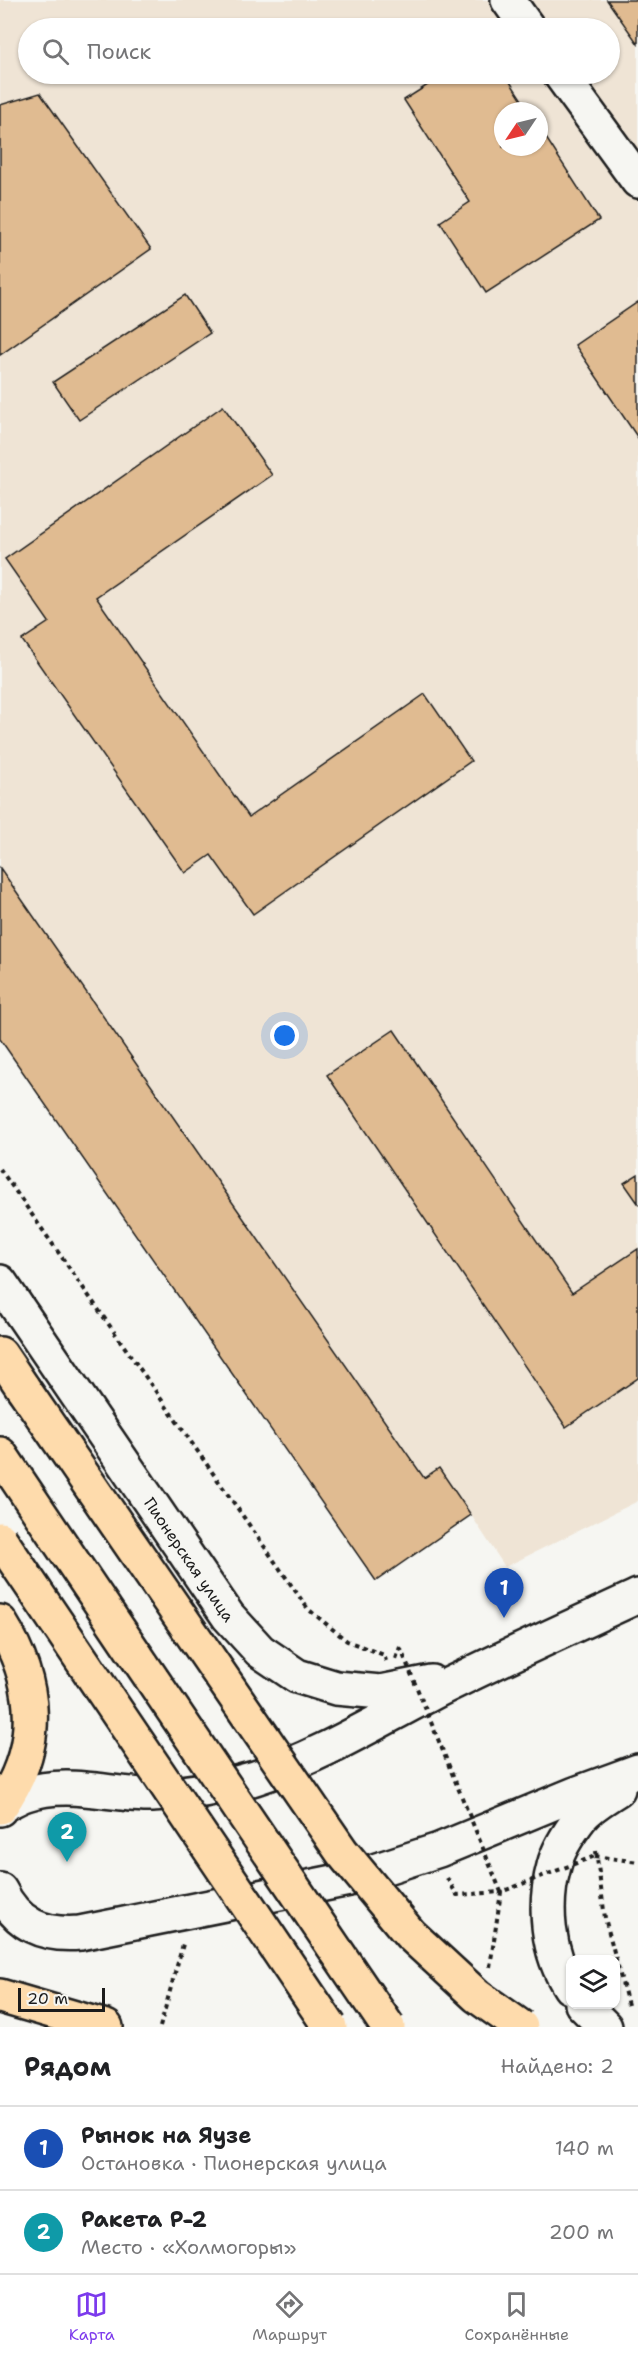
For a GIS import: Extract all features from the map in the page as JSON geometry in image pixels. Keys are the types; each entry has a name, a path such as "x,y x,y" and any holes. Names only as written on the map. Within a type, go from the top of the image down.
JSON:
{"main road":[{"path":"0,1354 342,1851 410,1934 477,1996 521,2027"},
{"path":"0,1454 388,2027"},
{"path":"0,1539 330,2027"},
{"path":"0,1622 22,1666 29,1690 31,1721 29,1745 20,1774 0,1807"},
{"path":"0,1996 106,2027"}],"street":[{"path":"507,0 520,18"},
{"path":"567,84 638,181"},
{"name":"Пионерская улица","path":"0,1282 228,1616 260,1651 297,1676 336,1688 381,1692 468,1675"},
{"path":"0,1807 26,1794 52,1789 79,1788 152,1795 186,1793 256,1777 296,1762 468,1675 638,1596"},
{"path":"0,1890 6,1902 21,1919 39,1930 60,1935 80,1933 349,1879 439,1850 575,1794 638,1771"},
{"path":"566,1978 555,1954 549,1928 548,1896 554,1864 582,1815 638,1777"},
{"path":"593,2009 618,2021"}],"path":[{"path":"0,1169 308,1609 347,1641 384,1655 387,1665"},
{"path":"400,1647 501,1892 595,1856 638,1862"},
{"path":"402,1670 413,1666"},
{"path":"595,1856 618,2021"},
{"path":"160,2027 183,1942"}],"shaded area":[{"path":"0,0 638,0 638,1501 505,1567 471,1515 376,1581 0,1039"}],"building":[{"path":"607,0 638,0 638,44 620,18"},
{"path":"429,84 511,84 523,102 494,102 494,156 548,156 548,141 599,220 486,293 440,222 470,202 404,100"},
{"path":"40,93 151,249 0,355 0,105"},
{"path":"185,295 210,333 79,420 53,382"},
{"path":"638,302 638,438 575,345"},
{"path":"223,406 272,475 96,597 249,817 425,694 471,761 253,914 211,855 185,873 22,640 49,622 5,559"},
{"path":"0,868 424,1478 439,1468 471,1515 376,1581 0,1039"},
{"path":"394,1030 572,1293 638,1249 638,1378 566,1427 327,1075"},
{"path":"638,1174 638,1203 624,1183"}],"place":[{"name":"Рынок на Яузе","path":"504,1618"},
{"name":"Ракета Р-2","path":"67,1862"}]}
